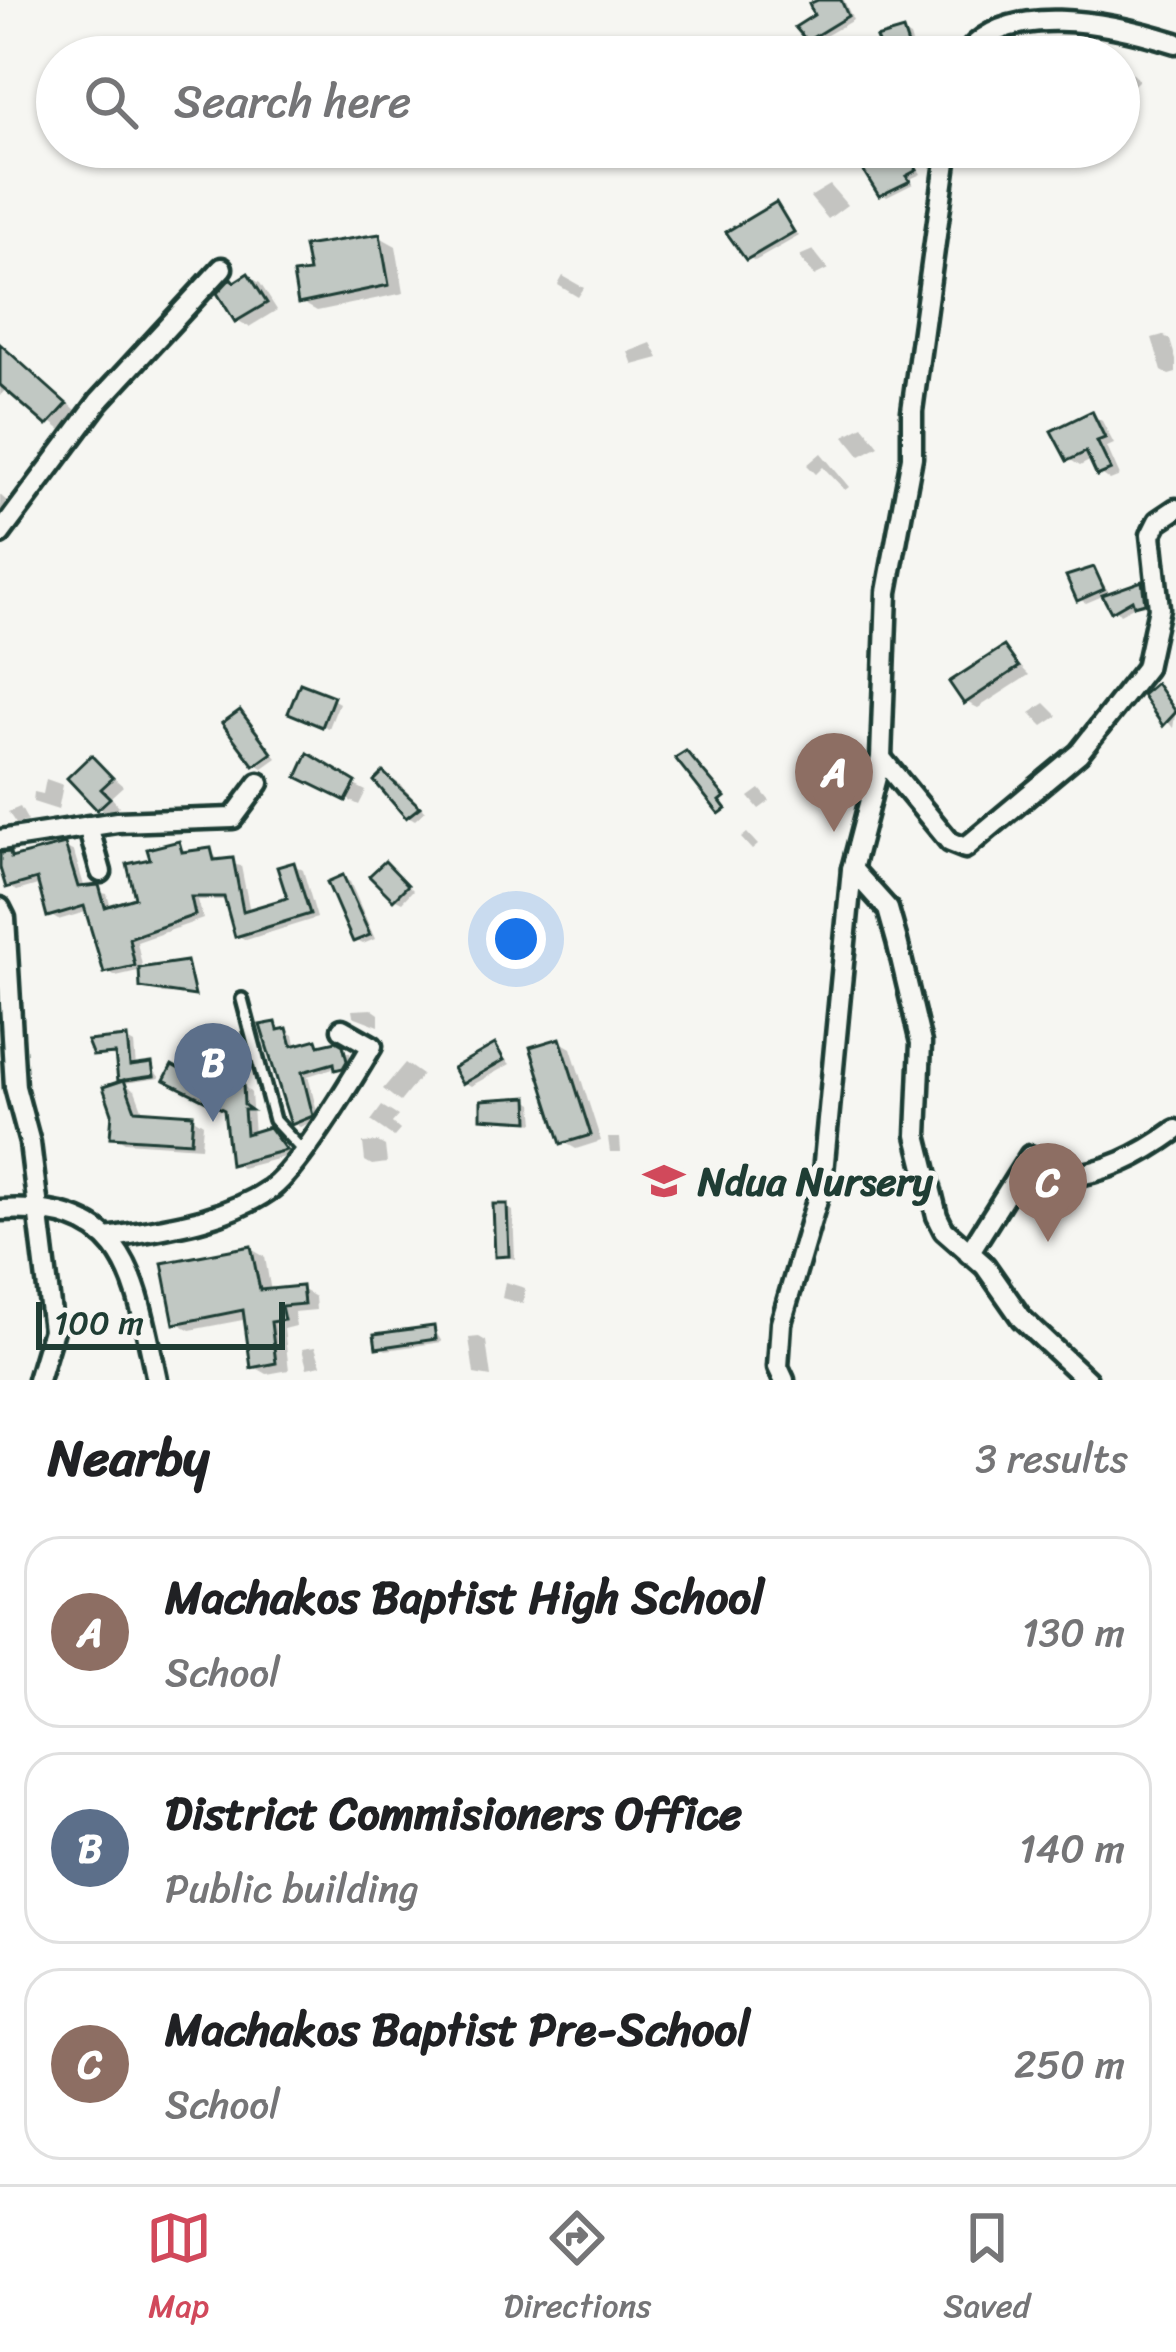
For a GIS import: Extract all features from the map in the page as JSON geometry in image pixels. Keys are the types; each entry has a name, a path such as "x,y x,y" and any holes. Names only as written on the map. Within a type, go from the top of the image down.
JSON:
{"street":[{"path":"979,36 990,20 1029,3 1094,17 1176,44"},
{"path":"784,1380 778,1367 781,1323 822,1184 852,869 881,758 887,592 912,457 913,411 945,168"},
{"path":"0,534 99,401 222,268"},
{"path":"881,758 950,842 965,848 999,825 1079,753 1146,668 1159,608 1151,535 1158,521 1176,509"},
{"path":"0,840 88,826 233,818 259,783"},
{"path":"88,826 101,872"},
{"path":"852,869 888,909 921,1042 917,1135 937,1216 985,1266 1022,1319 1087,1380"},
{"path":"0,908 15,1087 30,1143 34,1208 52,1330 38,1380"},
{"path":"108,1238 212,1218 273,1189 335,1108 372,1046 342,1029"},
{"path":"968,1253 1030,1156 1061,1178 1098,1173 1135,1159 1176,1130"},
{"path":"0,1210 34,1208 89,1220 108,1238 140,1302 157,1380"}],"lane":[{"path":"242,999 274,1120 302,1149"}],"building":[{"path":"841,0 848,16 815,36 803,36 795,27 814,15 809,4"},
{"path":"862,168 916,168 906,176 910,181 879,196"},
{"path":"776,202 794,232 746,260 726,232"},
{"path":"380,234 389,285 298,304 293,274 309,272 304,246"},
{"path":"248,273 267,303 235,322 217,293 231,278 234,282"},
{"path":"0,344 67,404 47,426 0,385"},
{"path":"1092,411 1105,438 1097,441 1111,470 1097,476 1086,452 1067,461 1051,431"},
{"path":"1094,567 1104,589 1077,601 1066,576"},
{"path":"1142,581 1145,603 1134,606 1132,600 1111,612 1102,595"},
{"path":"1004,646 1019,667 964,704 949,682"},
{"path":"300,683 334,696 322,727 288,713"},
{"path":"1156,683 1176,712 1163,726 1142,695"},
{"path":"240,710 272,753 254,766 222,723"},
{"path":"686,751 725,797 720,801 726,809 719,814 675,758"},
{"path":"308,753 356,782 346,801 297,777"},
{"path":"91,755 113,778 101,789 110,798 97,810 67,778"},
{"path":"383,772 420,807 406,818 374,781"},
{"path":"179,841 182,852 211,848 214,860 233,858 243,911 287,898 277,867 294,862 310,914 235,937 224,897 191,897 195,915 129,938 135,966 104,973 84,906 47,917 37,879 6,888 0,868 0,853 10,852 11,858 65,844 78,887 99,885 105,907 135,898 127,864 150,859 147,849"},
{"path":"385,861 408,885 393,900 369,876"},
{"path":"343,875 370,935 353,942 327,882"},
{"path":"187,961 195,996 140,988 139,968"},
{"path":"276,1022 278,1030 287,1028 292,1046 317,1039 319,1045 336,1041 343,1045 347,1061 335,1070 334,1063 302,1072 313,1116 291,1125 260,1025"},
{"path":"127,1037 130,1066 152,1063 154,1076 118,1081 115,1054 93,1056 87,1041"},
{"path":"560,1038 591,1135 561,1144 530,1047"},
{"path":"495,1044 504,1060 462,1084 453,1068"},
{"path":"172,1065 222,1093 221,1072 233,1071 234,1085 243,1084 244,1105 251,1110 244,1110 246,1134 269,1127 286,1150 230,1165 224,1110 164,1080"},
{"path":"124,1080 135,1110 193,1114 191,1142 110,1137 112,1113 103,1087"},
{"path":"528,1097 529,1121 481,1118 481,1100"},
{"path":"493,1204 507,1204 509,1256 495,1257"},
{"path":"251,1246 260,1290 302,1286 304,1304 281,1306 284,1320 271,1322 276,1363 251,1368 243,1310 174,1324 162,1263"},
{"path":"434,1326 436,1339 376,1348 374,1334"}],"place":[{"name":"Machakos Baptist High School","path":"834,832"},
{"name":"District Commisioners Office","path":"213,1122"},
{"name":"Ndua Nursery","path":"664,1181"},
{"name":"Machakos Baptist Pre-School","path":"1048,1242"}]}
